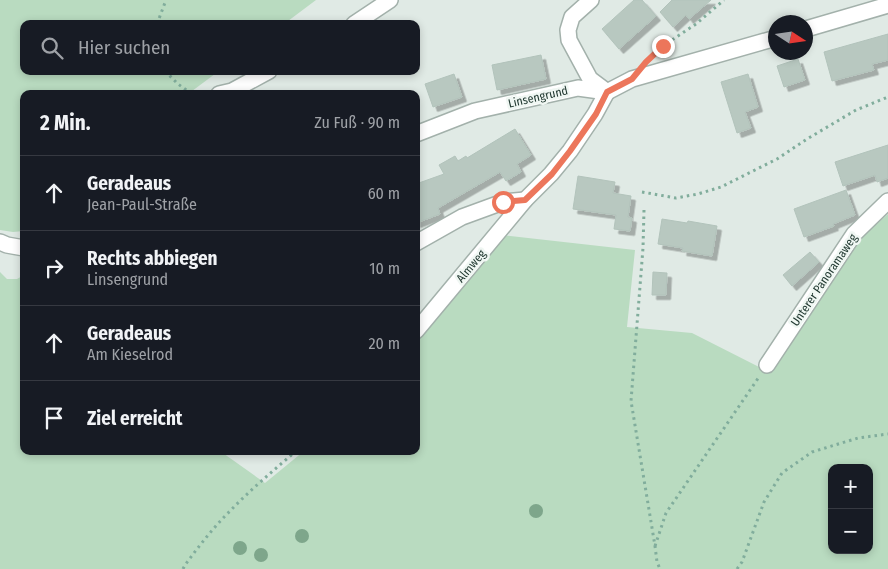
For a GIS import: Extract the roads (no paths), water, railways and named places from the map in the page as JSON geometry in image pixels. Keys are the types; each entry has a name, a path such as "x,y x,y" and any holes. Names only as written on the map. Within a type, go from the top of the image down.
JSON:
{"street":[{"path":"360,20 390,0"},
{"path":"591,0 572,17 568,30 569,40 590,79 607,92 632,79 768,40"},
{"path":"813,27 888,5"},
{"path":"234,90 262,75"},
{"name":"Linsengrund","path":"420,133 475,112 578,88 607,92"},
{"name":"Almweg","path":"420,326 525,200 552,174 596,114 607,92"},
{"path":"420,241 462,217 503,202 525,200"},
{"name":"Unterer Panoramaweg","path":"767,365 854,234 888,201"},
{"path":"0,242 20,247"}]}
